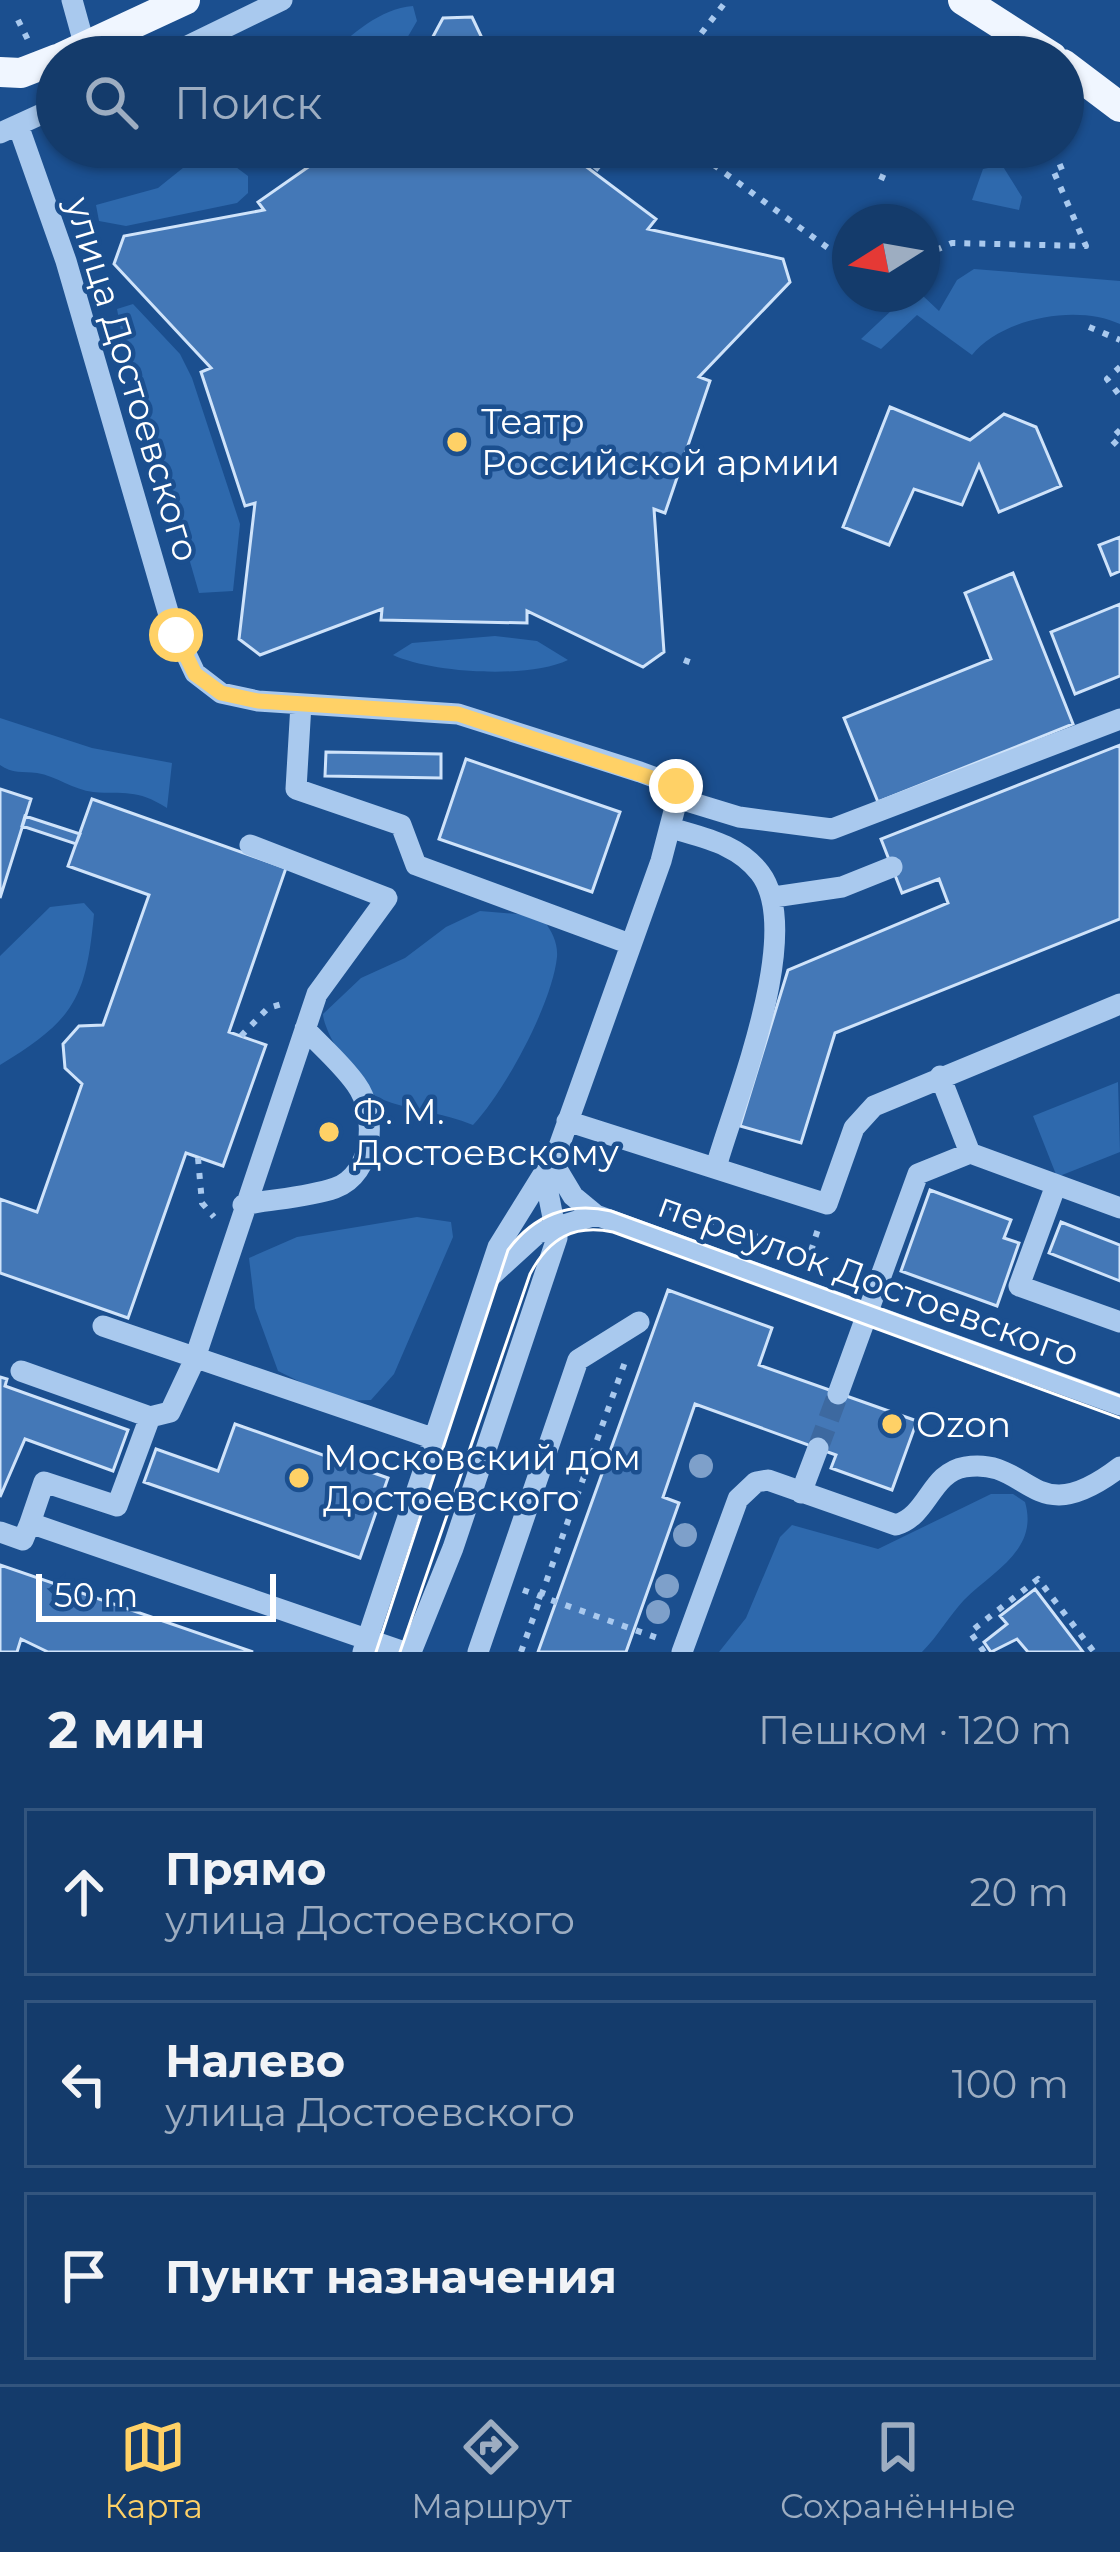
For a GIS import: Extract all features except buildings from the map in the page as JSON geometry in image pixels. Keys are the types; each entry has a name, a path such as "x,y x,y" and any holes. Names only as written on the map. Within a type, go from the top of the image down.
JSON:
{"main road":[{"path":"107,36 184,0"},
{"path":"963,0 1019,36"},
{"path":"0,72 21,73 36,67"},
{"path":"1084,80 1120,107"}],"street":[{"path":"69,36 72,0"},
{"path":"208,36 282,0"},
{"path":"6,126 36,115"},
{"name":"улица Достоевского","path":"6,126 66,261 186,660 221,693 301,704 458,714 740,818 832,829 1120,719"},
{"path":"301,704 296,789 401,825 416,865 630,944"},
{"path":"365,1646 488,1279 518,1208 548,1166 567,1121 671,828 675,791"},
{"path":"671,828 731,846 760,872 774,897 777,934 770,976 716,1168"},
{"path":"250,845 387,898"},
{"path":"21,1371 150,1417 170,1412 194,1361 231,1238 317,994 416,865"},
{"path":"774,897 842,887 892,867"},
{"path":"567,1121 826,1204 848,1142 863,1116 940,1076 1118,1008"},
{"path":"243,1205 338,1187 358,1172 368,1149 369,1120 359,1087 305,1029"},
{"path":"940,1076 970,1153"},
{"path":"838,1394 918,1174 970,1153 1120,1208"},
{"path":"30,1523 365,1646 407,1652 497,1423 545,1280 557,1223 548,1166"},
{"name":"переулок Достоевского","path":"548,1166 596,1215 1120,1405"},
{"path":"1056,1185 1019,1286 1120,1322"},
{"path":"488,1279 521,1245 557,1223 596,1215"},
{"path":"478,1652 578,1360 640,1322"},
{"path":"103,1326 194,1361 435,1439"},
{"path":"0,1532 23,1540 44,1482 117,1506 150,1417"},
{"path":"801,1492 818,1448"},
{"path":"682,1652 745,1489 768,1480 896,1525 917,1515 939,1480 962,1467 989,1469 1043,1492 1070,1496 1120,1467"}],"path":[{"path":"699,36 727,0"},
{"path":"18,20 28,40"},
{"path":"718,168 828,248"},
{"path":"881,180 886,168"},
{"path":"940,248 952,243 1085,246 1053,170 1058,168"},
{"path":"1089,327 1120,340"},
{"path":"1120,367 1108,379 1120,396"},
{"path":"1120,430 1111,439 1120,448"},
{"path":"242,1036 268,1008 317,994"},
{"path":"198,1158 202,1203 231,1238"},
{"path":"666,1206 797,1250"},
{"path":"521,1652 640,1322"},
{"path":"984,1652 970,1632 1038,1579 1094,1652"},
{"path":"556,1602 634,1630"}],"shaded area":[{"path":"413,6 417,21 408,36 352,36 377,17"},
{"path":"183,168 237,168 248,176 248,193 237,203 126,226 99,221 96,205 158,188"},
{"path":"1004,168 1022,197 1019,210 972,200 983,169"},
{"path":"974,269 1120,281 1120,324 1082,315 1040,318 1001,332 972,355 917,315 881,349 861,339 890,312 940,312 957,280"},
{"path":"133,304 180,354 192,378 240,524 233,591 199,593 140,388 126,358 117,309"},
{"path":"495,636 537,641 568,660 505,672 431,666 393,655 412,643"},
{"path":"0,718 92,748 172,763 167,808 138,795 86,791 44,775 4,768 0,765"},
{"path":"84,903 94,914 91,943 72,1005 45,1034 0,1065 0,956 50,907"},
{"path":"480,911 529,915 545,922 557,957 525,1046 473,1125 373,1094 337,1048 323,1014 361,978 405,958 446,927"},
{"path":"1118,1082 1120,1152 1057,1177 1033,1116"},
{"path":"417,1217 451,1222 453,1237 394,1374 371,1400 339,1401 278,1371 255,1308 249,1258 297,1237"},
{"path":"991,1494 1013,1494 1025,1502 1025,1533 1011,1558 964,1600 922,1652 719,1652 746,1618 780,1537 792,1525 878,1549"}],"tunnel":[{"path":"818,1448 838,1394"}],"tram line":[{"path":"376,1652 508,1250 529,1228 553,1214 580,1208 611,1211 1120,1396"},
{"path":"400,1652 530,1274 554,1243 575,1232 613,1232 1120,1418"}],"place":[{"name":"Театр Российской армии","path":"457,442"},
{"name":"Ф. М. Достоевскому","path":"329,1132"},
{"name":"Ozon","path":"892,1424"},
{"name":"Московский дом Достоевского","path":"299,1478"}],"route":[{"path":"176,635 195,674 221,693 258,701 411,707 458,714 676,786"}]}
